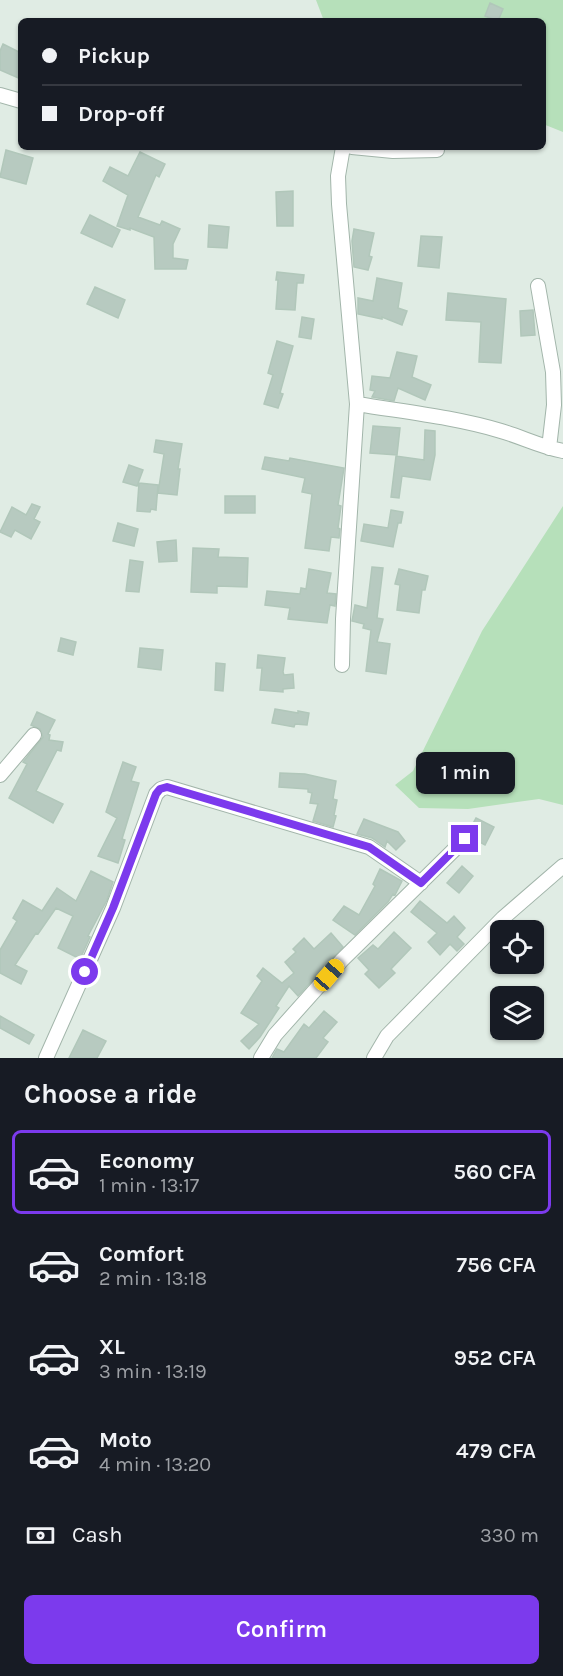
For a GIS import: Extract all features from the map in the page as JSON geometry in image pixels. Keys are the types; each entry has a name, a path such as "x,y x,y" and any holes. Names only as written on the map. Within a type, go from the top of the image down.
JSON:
{"street":[{"path":"0,95 18,100"},
{"path":"342,150 338,176 339,204 357,404 342,665"},
{"path":"383,150 437,150"},
{"path":"357,404 457,421 500,431 556,450 553,372 538,286"},
{"path":"0,775 34,735"},
{"path":"46,1058 113,908 156,794 160,789 167,787 369,847 421,883"},
{"path":"261,1058 275,1035 342,960 465,839"},
{"path":"374,1058 387,1036 420,1002 503,918 563,866"}],"green space":[{"path":"316,0 563,0 563,132 546,125 546,18 323,18"},
{"path":"563,506 563,805 539,799 468,809 419,808 395,785 413,771 482,631"}],"building":[{"path":"490,3 503,9 499,18 485,16"},
{"path":"3,44 18,52 18,78 0,70 0,51"},
{"path":"6,150 33,158 26,184 0,177"},
{"path":"140,152 165,164 159,177 156,175 138,217 160,225 162,221 180,229 173,244 173,258 188,260 186,269 155,269 154,237 117,226 128,195 103,181 110,167 128,176"},
{"path":"293,191 293,226 277,226 276,192"},
{"path":"90,215 120,230 112,247 81,233"},
{"path":"209,225 229,227 227,248 208,247"},
{"path":"354,229 374,233 369,256 372,257 368,270 354,267 352,241"},
{"path":"421,236 442,237 439,268 418,266"},
{"path":"277,272 304,275 303,283 297,283 295,310 276,309"},
{"path":"377,278 402,283 398,308 407,311 402,325 382,317 382,319 358,314 358,298 373,301"},
{"path":"95,287 125,300 118,318 87,304"},
{"path":"448,293 506,299 501,363 479,362 481,322 446,320"},
{"path":"533,310 535,335 521,336 520,311"},
{"path":"302,317 314,319 311,339 299,337"},
{"path":"277,341 293,346 278,408 264,404 273,375 268,373"},
{"path":"397,352 417,356 412,377 431,385 425,400 398,388 394,401 372,397 375,391 370,390 372,376 390,378"},
{"path":"373,426 400,428 397,455 370,453"},
{"path":"425,430 435,431 435,455 430,480 402,476 399,498 391,497 396,456 424,460"},
{"path":"156,440 182,444 177,495 158,493 164,454 154,452"},
{"path":"265,457 289,461 290,458 344,468 338,505 341,506 339,538 331,537 329,551 305,548 312,494 302,492 305,478 262,469"},
{"path":"129,465 143,470 137,486 123,482"},
{"path":"139,483 158,485 156,510 137,511"},
{"path":"225,496 255,496 255,513 225,513"},
{"path":"32,504 40,507 34,519 40,522 31,539 15,530 11,537 0,532 12,507 26,515"},
{"path":"391,510 403,512 393,547 361,541 364,524 388,528"},
{"path":"118,523 138,529 134,546 113,541"},
{"path":"176,540 177,561 159,562 157,542"},
{"path":"193,548 219,549 218,557 248,558 247,587 217,586 217,593 191,592"},
{"path":"130,560 143,562 139,592 126,591"},
{"path":"372,567 383,568 377,618 383,619 377,642 390,644 386,674 366,671 371,630 363,628 364,624 352,621 355,605 367,608"},
{"path":"309,569 331,573 327,593 336,594 335,606 330,605 327,623 288,619 290,608 265,605 267,591 300,594 301,588 306,589"},
{"path":"399,569 428,576 425,590 422,590 419,613 397,610 400,585 395,584"},
{"path":"61,638 76,642 73,655 58,651"},
{"path":"140,648 163,650 161,670 138,667"},
{"path":"258,655 285,658 283,672 284,675 293,674 294,688 283,689 283,692 260,690 262,668 257,668"},
{"path":"216,663 225,664 223,691 215,690"},
{"path":"275,709 309,713 307,725 295,724 294,727 272,723"},
{"path":"37,712 55,720 48,734 50,735 49,740 63,742 61,751 57,750 36,791 63,804 53,823 9,798 27,764 23,762 43,737 40,729 31,725"},
{"path":"123,762 136,767 131,781 139,783 122,839 125,840 118,863 98,856 117,818 106,812"},
{"path":"280,773 305,774 336,781 333,799 337,800 334,815 336,816 333,827 313,821 318,804 310,803 312,793 308,792 308,789 279,787"},
{"path":"476,818 494,827 485,845 474,839 469,831"},
{"path":"364,819 398,832 405,841 396,850 387,841 385,847 372,838 357,834"},
{"path":"462,866 473,876 459,893 447,883"},
{"path":"380,869 402,881 395,895 393,894 355,935 333,920 344,906 359,915 375,886 373,884"},
{"path":"91,871 113,882 80,959 58,948 73,916 56,908 15,965 27,971 21,984 0,973 0,950 17,921 13,918 23,900 42,911 57,888 76,901"},
{"path":"420,901 447,923 454,916 465,928 457,937 464,944 457,951 450,944 440,955 428,942 437,933 411,912"},
{"path":"394,932 411,948 391,969 395,973 379,988 365,974 369,970 358,958 373,945 378,949"},
{"path":"331,933 343,947 298,996 289,986 276,1006 279,1008 249,1049 241,1041 259,1024 241,1013 262,981 257,976 263,968 282,983 294,973 285,962 296,952 293,949 304,938 314,949"},
{"path":"324,1011 337,1022 323,1038 328,1042 316,1058 272,1058 277,1049 284,1052 304,1024 309,1028"},
{"path":"0,1016 34,1035 29,1044 0,1028"},
{"path":"83,1030 106,1041 97,1058 69,1058"}],"route":[{"path":"85,972 113,908 156,794 160,789 167,787 369,847 421,883 465,839"}]}
